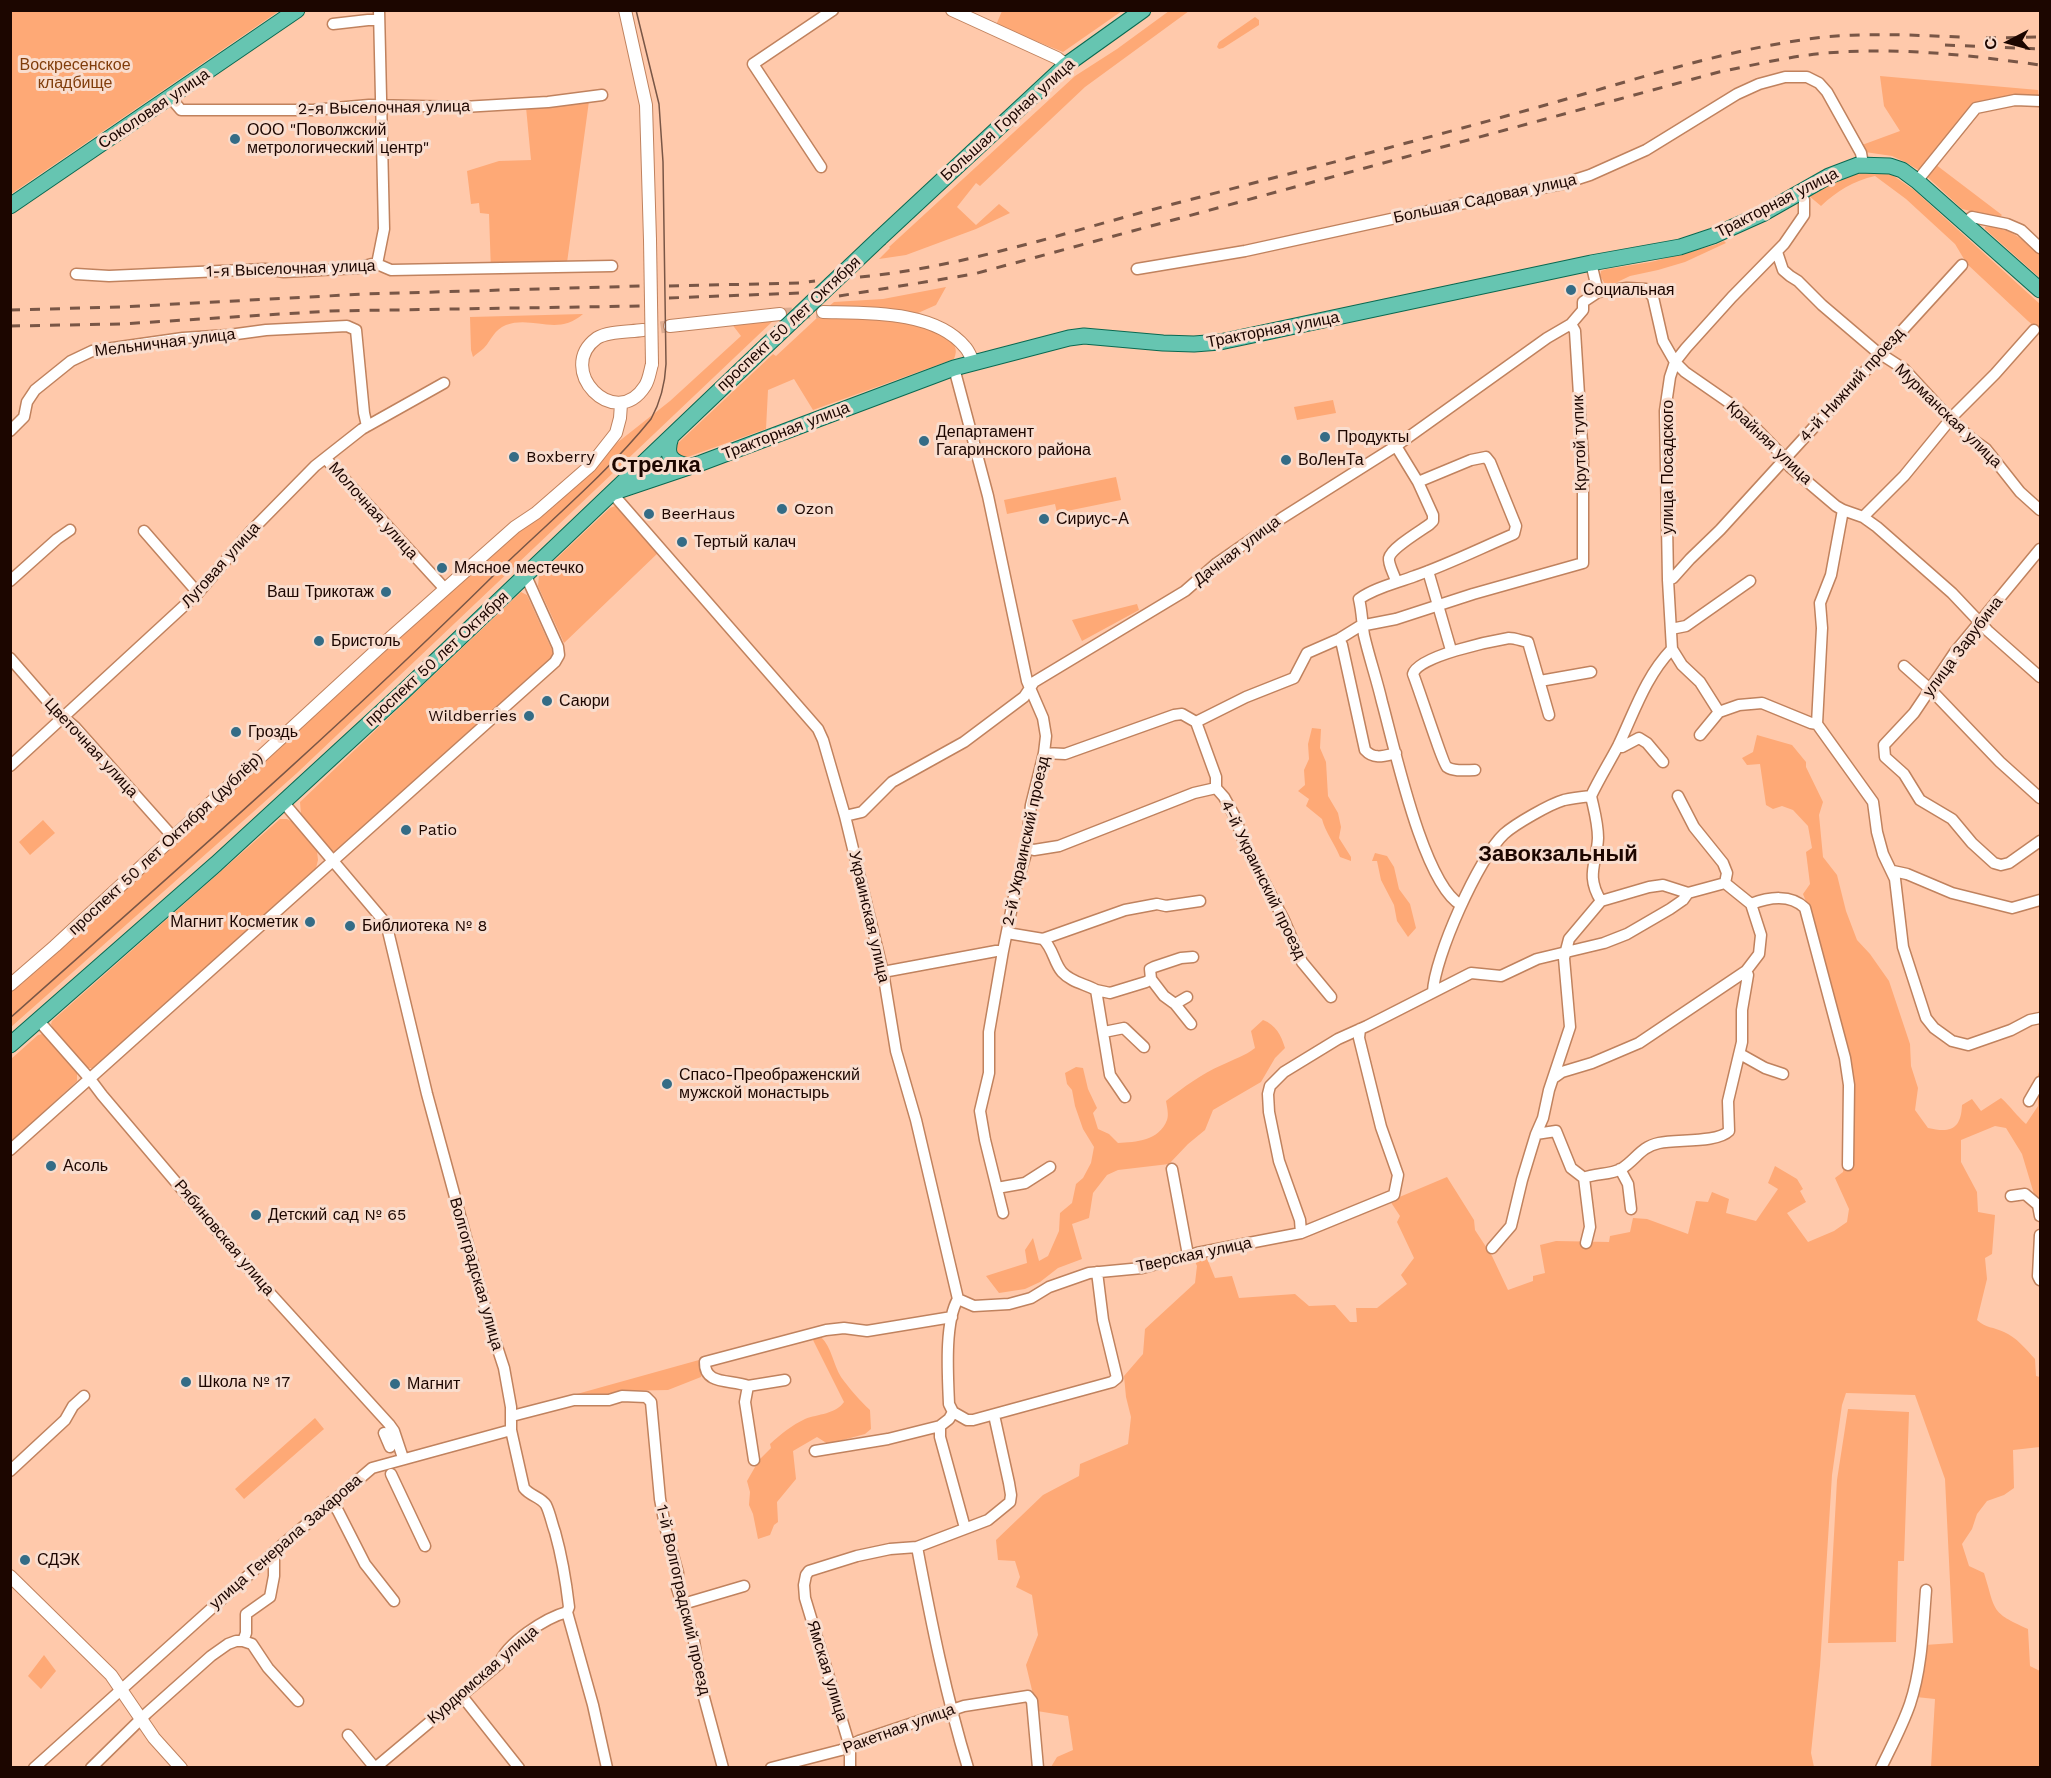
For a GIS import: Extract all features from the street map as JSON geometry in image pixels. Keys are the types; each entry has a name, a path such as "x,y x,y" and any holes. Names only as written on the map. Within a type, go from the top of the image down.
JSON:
{"main road":[{"name":"Соколовая улица","path":"10,206 297,10"},
{"name":"Большая Горная улица","path":"880,238 1066,65 1143,10"},
{"path":"1863,164 1890,166 1902,170 2040,290"},
{"name":"Тракторная улица","path":"612,493 954,368 1084,336 1163,343 1220,342 1591,263 1680,247 1713,236 1762,214 1800,191 1844,169 1863,164"},
{"name":"проспект 50 лет Октября","path":"10,1045 284,803 880,238"},
{"path":"671,437 668,447 670,455 678,464 688,466"}],"street":[{"path":"625,10 646,105 652,364 646,385 637,396 621,404 598,396 586,384 583,375 584,356 588,349 597,338 643,330"},
{"path":"820,167 753,64 833,10"},
{"path":"952,10 1058,58 1066,65"},
{"path":"333,24 368,20 379,15 384,229 378,264"},
{"name":"Большая Садовая улица","path":"1137,269 1245,251 1562,184 1590,176 1646,150 1737,94 1759,84 1785,77 1807,77 1819,83 1827,92 1861,153 1863,164"},
{"name":"2-я Выселочная улица","path":"171,97 181,110 313,110 369,105 463,107 548,102 602,95"},
{"path":"1917,181 1976,108 2015,100 2040,101"},
{"name":"улица Посадского","path":"1672,649 1668,580 1665,411 1670,377 1675,362 1732,297 1785,244 1804,215 1804,200 1800,191"},
{"path":"1964,223 1972,217 2007,224 2021,230 2040,248"},
{"name":"Мурманская улица","path":"1777,252 1783,270 1798,281 1836,318 1904,369 1951,420 1986,449 2020,492 2040,510"},
{"path":"1591,263 1598,292"},
{"name":"1-я Выселочная улица","path":"76,274 109,276 265,269 284,272 358,268 378,264 391,270 612,266"},
{"name":"4-й Нижний проезд","path":"1668,580 1673,578 1720,530 1962,266"},
{"name":"Крайняя улица","path":"1598,292 1627,288 1646,289 1653,297 1664,341 1675,362 1685,372 1734,406 1779,452 1790,467 1844,510 1863,517 1952,592 1980,623 2040,677"},
{"name":"Дачная улица","path":"845,816 862,812 892,782 964,742 1023,697 1034,682 1185,591 1217,563 1282,518 1396,446 1546,338 1570,324 1583,310 1583,302 1598,292"},
{"path":"823,312 895,316 923,321 940,327 966,347 974,363"},
{"path":"670,326 780,314"},
{"name":"Крутой тупик","path":"1438,606 1583,563 1583,459 1575,331 1570,324"},
{"name":"Мельничная улица","path":"10,431 24,417 27,402 34,390 71,361 92,351 164,340 266,330 347,326 356,330 364,413 368,426"},
{"path":"1863,517 1904,476 1951,420 2034,330"},
{"name":"2-й Украинский проезд","path":"954,368 988,496 1029,688 1043,718 1046,736 1044,753 1030,805 1026,848 1006,933 989,1032 989,1073 980,1111 1003,1213"},
{"name":"Луговая улица","path":"10,766 198,593 279,501 315,466 368,426 444,383"},
{"name":"проспект 50 лет Октября (дублёр)","path":"10,985 445,589 515,527 536,513 590,466 616,433 621,404"},
{"path":"1395,581 1389,560 1390,555 1433,521 1433,515 1418,482 1396,446"},
{"path":"1418,482 1471,460 1485,457 1490,462 1516,526 1514,534 1478,552 1414,577 1395,581 1359,599 1364,634 1412,814 1427,856 1446,890 1454,901 1461,905"},
{"name":"Молочная улица","path":"326,459 445,589"},
{"name":"Украинская улица","path":"612,493 818,729 823,740 845,816 883,972 896,1051 916,1120 958,1299"},
{"path":"1844,510 1831,575 1820,603 1822,628 1817,724 1873,802 1883,854 1893,871 1903,947 1926,1018 1934,1028 1952,1041 1968,1045 2040,1018"},
{"path":"10,581 57,538 70,530"},
{"path":"144,531 198,593"},
{"name":"улица Зарубина","path":"2040,549 1955,652 1914,713 1884,745 1885,757 1904,774 1920,800 1952,819 1972,843 1994,863 2001,865 2009,863 2040,841"},
{"path":"1428,571 1451,650"},
{"path":"10,1150 555,662 559,655 558,647 526,576"},
{"path":"1671,629 1686,626 1750,581"},
{"path":"1044,753 1065,754 1174,715 1182,714 1196,722 1294,678 1307,653 1364,624 1395,619 1438,606"},
{"path":"1475,770 1454,770 1448,768 1443,762 1431,721 1413,674 1414,669 1420,664 1451,650 1512,638 1528,642 1549,715"},
{"path":"1338,639 1342,645 1365,750 1371,756 1377,757 1396,753"},
{"path":"1601,901 1593,881 1598,825 1591,796 1617,747 1633,710 1659,663 1672,649 1682,665 1700,682 1719,712"},
{"name":"Цветочная улица","path":"10,658 173,837"},
{"path":"1904,666 1931,690 2000,762 2040,798"},
{"path":"1540,681 1591,672"},
{"path":"1700,735 1719,712 1739,705 1762,703 1817,724"},
{"name":"4-й Украинский проезд","path":"1196,722 1216,777 1215,788 1224,797 1235,817 1245,845 1302,962 1331,997"},
{"path":"1617,747 1622,747 1639,738 1647,743 1663,762"},
{"path":"1026,848 1034,850 1059,846 1194,793 1215,788"},
{"path":"1433,992 1442,955 1461,905 1488,855 1503,834 1562,800 1591,796"},
{"path":"1678,796 1694,827 1723,863 1727,873 1725,883"},
{"name":"Волгоградская улица","path":"284,803 383,920 388,932 427,1094 489,1322 504,1368 512,1416 511,1430 524,1488 545,1504 552,1522 564,1567 569,1607 567,1612 608,1767"},
{"path":"1893,871 1907,874 1952,893 2012,908 2040,900"},
{"path":"1492,1248 1510,1226 1536,1134 1544,1118 1549,1090 1570,1027 1565,951 1569,939 1601,901 1649,887 1663,885 1688,893 1725,883"},
{"path":"1555,1077 1562,1072 1592,1063 1639,1043 1746,971 1759,954 1761,935 1751,904 1725,883"},
{"path":"1301,1233 1300,1220 1279,1161 1269,1112 1270,1086 1284,1072 1310,1054 1471,973 1501,976 1537,959 1604,943 1627,934 1670,909 1683,900 1688,893"},
{"path":"1751,904 1788,898 1798,901 1805,908 1845,1058 1849,1085 1848,1165"},
{"path":"1006,933 1043,939 1125,910 1157,904 1166,906 1200,901"},
{"path":"1043,939 1048,943 1061,971 1071,980 1096,990 1110,993 1151,979"},
{"path":"883,972 1003,951"},
{"path":"1191,1024 1151,979 1150,969 1181,958 1193,957"},
{"path":"1584,1178 1620,1169 1642,1149 1650,1145 1718,1136 1729,1131 1728,1101 1742,1042 1742,1010 1748,975 1746,971"},
{"path":"1096,990 1110,1075 1125,1097"},
{"path":"1175,1004 1187,997"},
{"name":"Рябиновская улица","path":"38,1020 269,1292 394,1431 403,1458"},
{"path":"1104,1032 1124,1028 1144,1047"},
{"name":"Тверская улица","path":"958,1299 974,1306 1009,1304 1031,1298 1058,1283 1097,1272 1142,1268 1188,1255 1301,1233 1394,1195 1398,1175 1381,1127 1359,1038 1359,1029"},
{"path":"1740,1054 1765,1068 1783,1074"},
{"path":"2029,1101 2040,1082"},
{"path":"1536,1134 1556,1131 1571,1168 1584,1178 1590,1227 1586,1243"},
{"path":"997,1188 1025,1183 1050,1167"},
{"path":"1172,1169 1188,1255"},
{"path":"1620,1169 1628,1184 1631,1209"},
{"path":"2011,1196 2025,1194 2038,1205 2040,1216"},
{"path":"2040,1235 2038,1276 2040,1280"},
{"path":"958,1299 952,1317 948,1381 953,1412 968,1420 1113,1382 1118,1378 1103,1320 1097,1272"},
{"path":"785,1380 748,1386 740,1382 711,1379 706,1375 705,1362 826,1330 844,1328 867,1331 952,1317"},
{"path":"748,1386 745,1402 754,1461"},
{"path":"10,1471 65,1420 84,1396"},
{"name":"1-й Волгоградский проезд","path":"512,1416 574,1400 609,1400 622,1396 646,1396 651,1402 660,1499 678,1573 677,1588 694,1641 702,1690 723,1767"},
{"path":"815,1451 888,1439 940,1426 949,1419 953,1412"},
{"path":"968,1767 927,1602 917,1547 988,1520 1010,1502 1011,1495 994,1415"},
{"path":"940,1426 940,1437 965,1528"},
{"name":"улица Генерала Захарова","path":"34,1767 274,1552 372,1468 511,1430"},
{"path":"384,1433 390,1447"},
{"path":"392,1474 424,1546"},
{"path":"331,1502 338,1511 365,1564 394,1601"},
{"name":"Ямская улица","path":"850,1767 850,1747 805,1598 806,1575 809,1571 857,1556 890,1549 917,1547"},
{"path":"243,1641 246,1633 246,1614 270,1597 274,1576 274,1552"},
{"path":"10,1576 111,1675 154,1738 181,1767"},
{"path":"683,1604 744,1586"},
{"path":"1881,1767 1896,1740 1910,1703 1919,1664 1926,1590"},
{"name":"Курдюмская улица","path":"375,1767 499,1664 503,1655 530,1631 559,1614 567,1612"},
{"path":"91,1767 140,1719 211,1656 228,1644 243,1641 252,1644 263,1662 298,1701"},
{"path":"462,1696 519,1767"},
{"name":"Ракетная улица","path":"771,1767 850,1747 859,1741 964,1706 1028,1696 1032,1701 1038,1767"},
{"path":"348,1736 375,1767"}],"green space":[{"name":"Воскресенское кладбище","path":"11,10 279,10 279,11 11,194"},
{"path":"1002,11 1122,11 1063,52 996,25"},
{"path":"1169,11 1189,11 1085,87 980,186 976,183 957,207 976,225 999,204 1010,213 976,229 906,255 879,259 889,247 1075,76"},
{"path":"1255,17 1259,20 1259,25 1223,48 1217,47 1219,42"},
{"path":"1880,76 2038,90 2039,99 1976,104 1931,161 2002,215 1999,218 1962,209 1922,172 1905,162 1892,156 1865,152 1862,145 1900,131 1884,106"},
{"path":"589,101 566,270 491,272 489,214 480,213 479,203 471,204 467,171 499,161 531,160 526,107"},
{"path":"1864,172 1888,172 1914,190 2040,304 2040,331 1967,264 1955,244 1906,199 1875,176 1846,187 1821,206 1808,195 1847,176"},
{"path":"1990,226 2018,236 2040,255 2040,278 1985,229"},
{"path":"1724,241 1726,243 1685,262 1630,276 1607,287 1600,276 1601,271 1607,269 1651,262"},
{"path":"946,287 936,305 918,313 828,307 834,302 883,299"},
{"path":"583,314 564,324 526,322 506,325 496,332 484,348 473,357 470,317"},
{"path":"818,317 876,320 925,328 944,336 955,346 954,359 813,410 794,379 768,390 766,429 682,459 676,456 676,445 773,354 776,356"},
{"path":"774,320 297,773 11,1027 11,989 343,687 613,446 670,401 741,336 731,323"},
{"path":"1333,400 1336,413 1297,420 1294,407"},
{"path":"1116,477 1121,500 1057,513 1055,504 1007,514 1004,500"},
{"path":"620,507 659,552 564,643 538,586 539,575 610,508"},
{"path":"521,592 527,595 553,652 552,658 337,851 332,851 301,815 300,802"},
{"path":"1137,604 1139,610 1082,641 1072,620"},
{"path":"1312,728 1321,729 1320,748 1326,762 1328,796 1338,813 1341,827 1339,838 1351,857 1351,861 1340,857 1322,819 1306,806 1309,799 1298,791 1305,785 1304,770 1309,759 1308,744"},
{"path":"1757,735 1792,745 1806,762 1806,767 1823,802 1819,815 1823,857 1837,875 1846,911 1857,940 1889,981 1910,1044 1911,1066 1918,1088 1915,1110 1928,1128 1948,1130 1953,1128 1959,1120 1962,1105 1972,1099 1981,1111 2001,1098 2026,1124 2038,1106 2037,1078 2040,1069 2040,1220 2037,1220 2034,1194 2022,1154 2006,1128 1995,1126 1961,1140 1961,1162 1977,1192 1978,1212 1995,1215 1992,1254 1985,1258 1987,1279 1977,1320 1983,1325 2008,1334 2021,1344 2035,1359 2036,1376 2040,1377 2040,1447 2013,1450 2014,1488 2004,1495 1987,1501 1977,1514 1972,1529 1962,1544 1969,1566 1984,1573 1996,1609 2007,1618 2028,1629 2030,1666 2040,1671 2040,1767 1931,1767 1935,1699 1916,1697 1925,1645 1953,1643 1945,1479 1915,1395 1846,1393 1842,1405 1832,1475 1820,1666 1811,1753 1814,1767 1051,1767 1057,1757 1073,1750 1068,1716 1037,1711 1026,1665 1038,1635 1032,1595 1016,1587 1020,1577 1015,1561 998,1560 996,1540 1043,1495 1079,1476 1080,1464 1128,1444 1131,1417 1124,1376 1143,1354 1145,1329 1195,1283 1197,1266 1194,1259 1206,1256 1215,1278 1232,1276 1239,1298 1295,1294 1309,1306 1335,1305 1350,1322 1357,1322 1356,1308 1377,1308 1407,1284 1401,1275 1414,1258 1397,1222 1400,1216 1390,1201 1447,1177 1474,1220 1475,1230 1492,1256 1508,1290 1533,1281 1533,1276 1545,1273 1540,1245 1556,1241 1609,1242 1610,1236 1630,1232 1633,1218 1647,1219 1688,1234 1696,1201 1708,1202 1712,1192 1729,1199 1726,1213 1756,1221 1778,1189 1768,1183 1775,1166 1797,1179 1803,1189 1800,1191 1806,1202 1787,1213 1808,1242 1834,1231 1847,1222 1849,1209 1835,1178 1843,1172 1852,1086 1814,922 1803,894 1810,884 1806,852 1812,848 1808,826 1793,810 1782,806 1773,809 1766,805 1760,764 1747,765 1742,758 1753,752"},
{"path":"280,819 287,819 295,823 317,851 316,868 96,1068 86,1068 53,1028 52,1021"},
{"path":"43,820 55,833 30,855 19,842"},
{"path":"1375,853 1387,856 1394,867 1399,889 1410,904 1416,928 1408,937 1397,921 1394,905 1381,880 1377,861 1372,861"},
{"path":"1263,1020 1277,1031 1285,1048 1275,1058 1261,1082 1213,1110 1205,1130 1169,1164 1118,1170 1107,1175 1093,1193 1089,1218 1072,1224 1082,1259 1058,1268 1040,1282 1025,1289 999,1293 986,1276 1027,1263 1025,1250 1033,1238 1039,1261 1048,1256 1059,1231 1060,1213 1072,1203 1076,1184 1083,1178 1091,1163 1094,1147 1083,1129 1065,1073 1076,1067 1083,1068 1088,1089 1097,1108 1093,1113 1098,1129 1109,1134 1118,1143 1146,1139 1158,1132 1167,1120 1166,1101 1200,1077 1255,1048 1251,1031"},
{"path":"42,1034 46,1035 77,1071 77,1081 11,1142 11,1059"},
{"path":"821,1337 828,1346 841,1377 870,1410 871,1429 865,1434 828,1444 817,1437 793,1451 796,1479 777,1502 778,1522 774,1525 770,1535 758,1539 749,1505 750,1492 747,1481 759,1460 771,1448 770,1444 782,1433 805,1419 836,1409 844,1402 812,1338"},
{"path":"699,1360 702,1366 701,1377 668,1390 621,1391 523,1409"},
{"path":"1848,1409 1909,1412 1904,1561 1898,1561 1896,1642 1828,1643 1837,1480"},
{"path":"315,1418 324,1429 244,1499 235,1489"},
{"path":"44,1655 56,1671 41,1689 28,1676"}],"tunnel":[{"path":"780,314 823,312"},
{"path":"643,330 670,326"}],"tram line":[{"path":"10,1018 255,800 375,689 614,461 651,419 662,393 666,364 663,162 659,104 636,10"}],"railway":[{"path":"860,277 896,273 1005,250 1444,133 1682,66 1753,49 1788,42 1841,36 1960,37"},
{"path":"1986,38 2040,37"},
{"path":"1945,45 2040,49"},
{"path":"839,296 974,274 1719,72 1772,61 1827,53 1881,51 1960,55 2040,65"},
{"path":"669,286 815,281"},
{"path":"10,310 120,307 365,294 642,286"},
{"path":"669,298 802,293"},
{"path":"10,326 120,324 330,311 642,306"}],"place":[{"name":"ООО \"Поволжский метрологический центр\"","path":"235,139"},
{"name":"Социальная","path":"1571,290"},
{"name":"Продукты","path":"1325,437"},
{"name":"Департамент Гагаринского района","path":"924,441"},
{"name":"Boxberry","path":"514,457"},
{"name":"ВоЛенТа","path":"1286,460"},
{"name":"Ozon","path":"782,509"},
{"name":"BeerHaus","path":"649,514"},
{"name":"Сириус-А","path":"1044,519"},
{"name":"Тертый калач","path":"682,542"},
{"name":"Мясное местечко","path":"442,568"},
{"name":"Ваш Трикотаж","path":"386,592"},
{"name":"Бристоль","path":"319,641"},
{"name":"Саюри","path":"547,701"},
{"name":"Wildberries","path":"529,716"},
{"name":"Гроздь","path":"236,732"},
{"name":"Patio","path":"406,830"},
{"name":"Магнит Косметик","path":"310,922"},
{"name":"Библиотека № 8","path":"350,926"},
{"name":"Спасо-Преображенский мужской монастырь","path":"667,1084"},
{"name":"Асоль","path":"51,1166"},
{"name":"Детский сад № 65","path":"256,1215"},
{"name":"Школа № 17","path":"186,1382"},
{"name":"Магнит","path":"395,1384"},
{"name":"СДЭК","path":"25,1560"}],"district":[{"name":"Стрелка","path":"656,466"},
{"name":"Завокзальный","path":"1558,855"}]}
